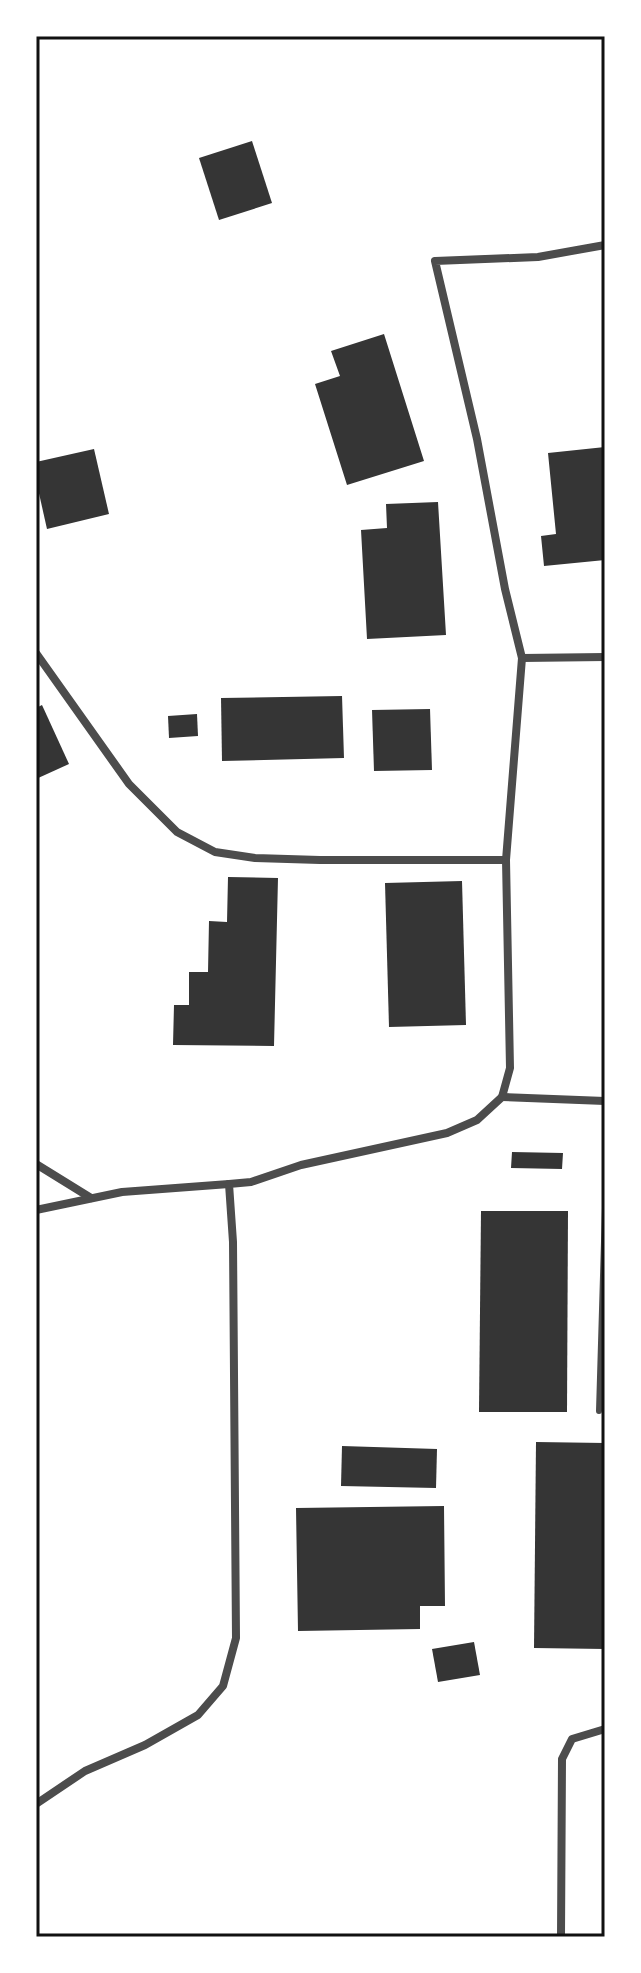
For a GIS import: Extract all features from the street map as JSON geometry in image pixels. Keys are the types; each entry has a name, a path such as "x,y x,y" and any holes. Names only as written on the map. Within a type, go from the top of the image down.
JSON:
{"street":[{"path":"36,1210 122,1192 251,1182 301,1165 447,1133 477,1120 502,1097 510,1068 506,860 522,658 505,589 477,439 435,261 538,257 605,245"},
{"path":"36,653 129,784 177,832 215,852 255,858 320,860 506,860"},
{"path":"522,658 605,657"},
{"path":"502,1097 605,1101"},
{"path":"36,1164 91,1198"},
{"path":"36,1804 85,1771 145,1745 198,1715 223,1686 236,1638 233,1242 229,1184"},
{"path":"561,1937 562,1759 572,1739 605,1729"}],"lane":[{"path":"599,1411 605,1208"}],"building":[{"path":"252,141 272,203 219,220 199,158"},
{"path":"384,334 424,461 347,485 315,384 340,376 331,351"},
{"path":"605,447 605,560 544,566 541,536 556,534 548,453"},
{"path":"94,449 109,514 47,529 36,480 36,462"},
{"path":"438,502 446,635 367,639 361,530 387,528 386,504"},
{"path":"342,696 344,758 222,761 221,698"},
{"path":"42,705 69,764 36,779 36,708"},
{"path":"430,709 432,770 374,771 372,710"},
{"path":"197,714 198,736 169,738 168,716"},
{"path":"228,877 278,878 274,1046 173,1045 174,1005 189,1005 189,972 208,972 209,921 227,922"},
{"path":"462,881 466,1025 389,1027 385,883"},
{"path":"512,1152 563,1153 562,1169 511,1168"},
{"path":"481,1211 568,1211 567,1412 479,1412"},
{"path":"536,1442 605,1443 605,1649 534,1648"},
{"path":"342,1446 437,1449 436,1488 341,1486"},
{"path":"444,1506 445,1606 420,1606 420,1629 298,1631 296,1508"},
{"path":"474,1642 480,1675 438,1682 432,1649"}]}
